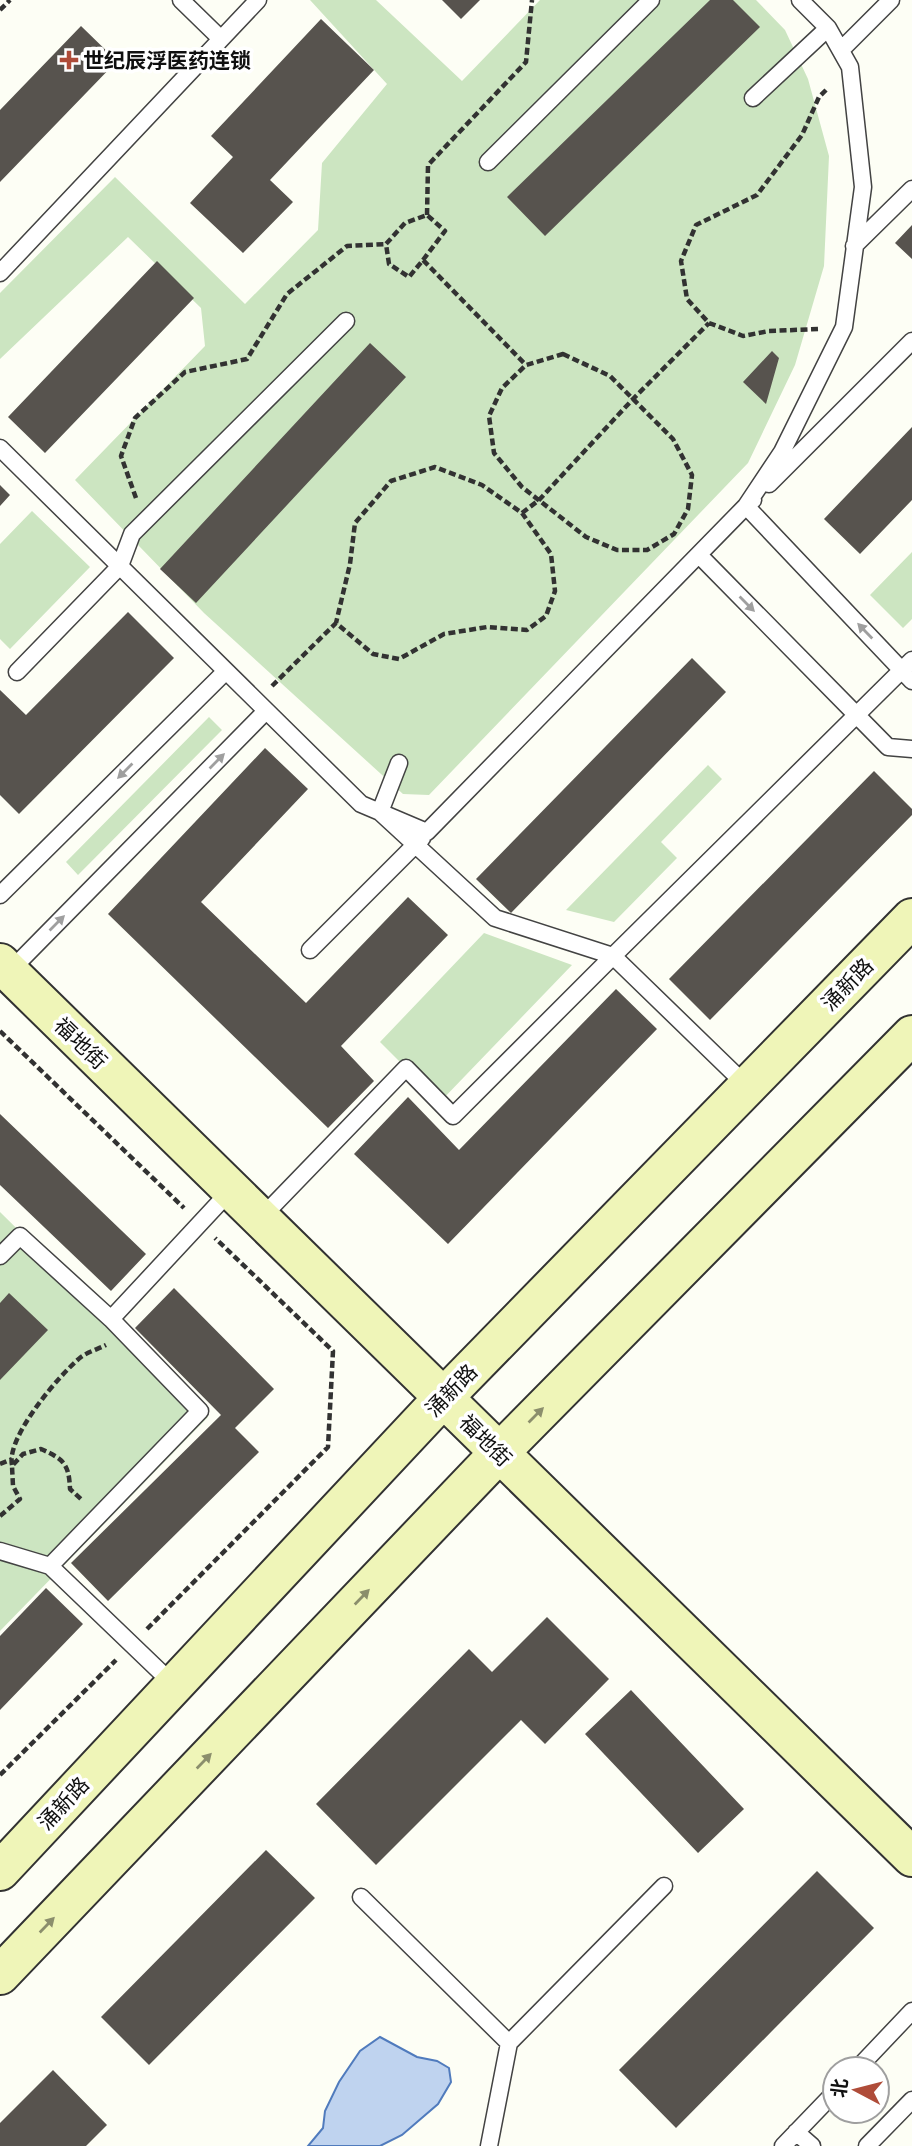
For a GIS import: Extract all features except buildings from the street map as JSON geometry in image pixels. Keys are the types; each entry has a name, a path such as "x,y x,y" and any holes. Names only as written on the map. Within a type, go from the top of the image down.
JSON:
{"street":[{"name":"涌新路","path":"0,1871 443,1398 912,918"},
{"name":"福地街","path":"4,967 912,1857"},
{"path":"0,1975 499,1453 912,1035"}],"lane":[{"path":"181,0 220,38"},
{"path":"0,273 258,0"},
{"path":"488,162 651,0"},
{"path":"746,506 782,452 844,327 863,187 850,67 828,28 800,0"},
{"path":"841,50 891,0"},
{"path":"753,98 828,28"},
{"path":"854,246 912,189"},
{"path":"17,672 120,566 132,534 346,321"},
{"path":"310,950 912,341"},
{"path":"0,448 361,804 427,832"},
{"path":"260,1219 406,1068 453,1116 858,716 909,670 746,506"},
{"path":"699,555 888,747 912,749"},
{"path":"0,895 226,671"},
{"path":"4,967 261,706"},
{"path":"380,812 399,763"},
{"path":"380,812 495,918 613,956 747,1086"},
{"path":"111,1319 231,1190"},
{"path":"0,1256 20,1236 111,1319 200,1412 50,1566"},
{"path":"0,1551 50,1566 174,1685"},
{"path":"489,2146 509,2043 664,1886"},
{"path":"362,1897 509,2043"},
{"path":"870,2055 912,2011"},
{"path":"867,2146 912,2099"},
{"path":"783,2146 821,2106"},
{"path":"796,2132 812,2146"}],"path":[{"path":"0,10 10,0"},
{"path":"386,244 389,264 409,277 445,231 427,215 428,164 526,62 532,0"},
{"path":"844,327 769,331 743,336 709,324 687,299 681,261 696,225 757,195 802,135 819,97 850,67"},
{"path":"148,519 136,499 121,456 135,418 185,372 247,359 287,294 347,246 386,244 405,223 427,215"},
{"path":"423,260 526,365"},
{"path":"522,513 539,500 633,399 709,324"},
{"path":"563,354 610,376 673,439 692,475 688,509 674,534 647,550 617,550 586,537 522,486 494,453 489,416 502,388 526,365 563,354"},
{"path":"261,706 336,623 350,564 355,523 391,481 435,467 482,485 522,513 551,554 555,591 546,616 527,630 486,627 444,634 399,659 373,654 336,623"},
{"path":"0,1516 20,1499 13,1486 11,1459 33,1410 82,1356 126,1335"},
{"path":"0,1464 41,1448 59,1457 69,1471 70,1489 99,1516"},
{"path":"12,1466 23,1454"}],"green space":[{"path":"310,0 376,0 462,81 540,0 756,0 785,30 808,79 829,156 824,266 795,365 748,463 429,795 403,794 204,613 75,480 205,346 201,308 128,237 0,359 0,293 115,177 245,304 318,230 322,163 387,84"},
{"path":"32,511 90,567 10,649 0,639 0,544"},
{"path":"912,552 912,619 903,628 870,595"},
{"path":"209,717 222,730 78,875 66,862"},
{"path":"708,765 722,779 661,842 677,858 614,922 566,910"},
{"path":"484,933 572,965 440,1102 380,1042"},
{"path":"0,1212 208,1417 0,1631"}],"water":[{"path":"380,2037 417,2057 437,2061 449,2068 451,2082 438,2104 402,2135 380,2146 308,2146 323,2128 325,2111 339,2082 360,2051"}],"place":[{"name":"世纪辰浮医药连锁","path":"69,60"}]}
